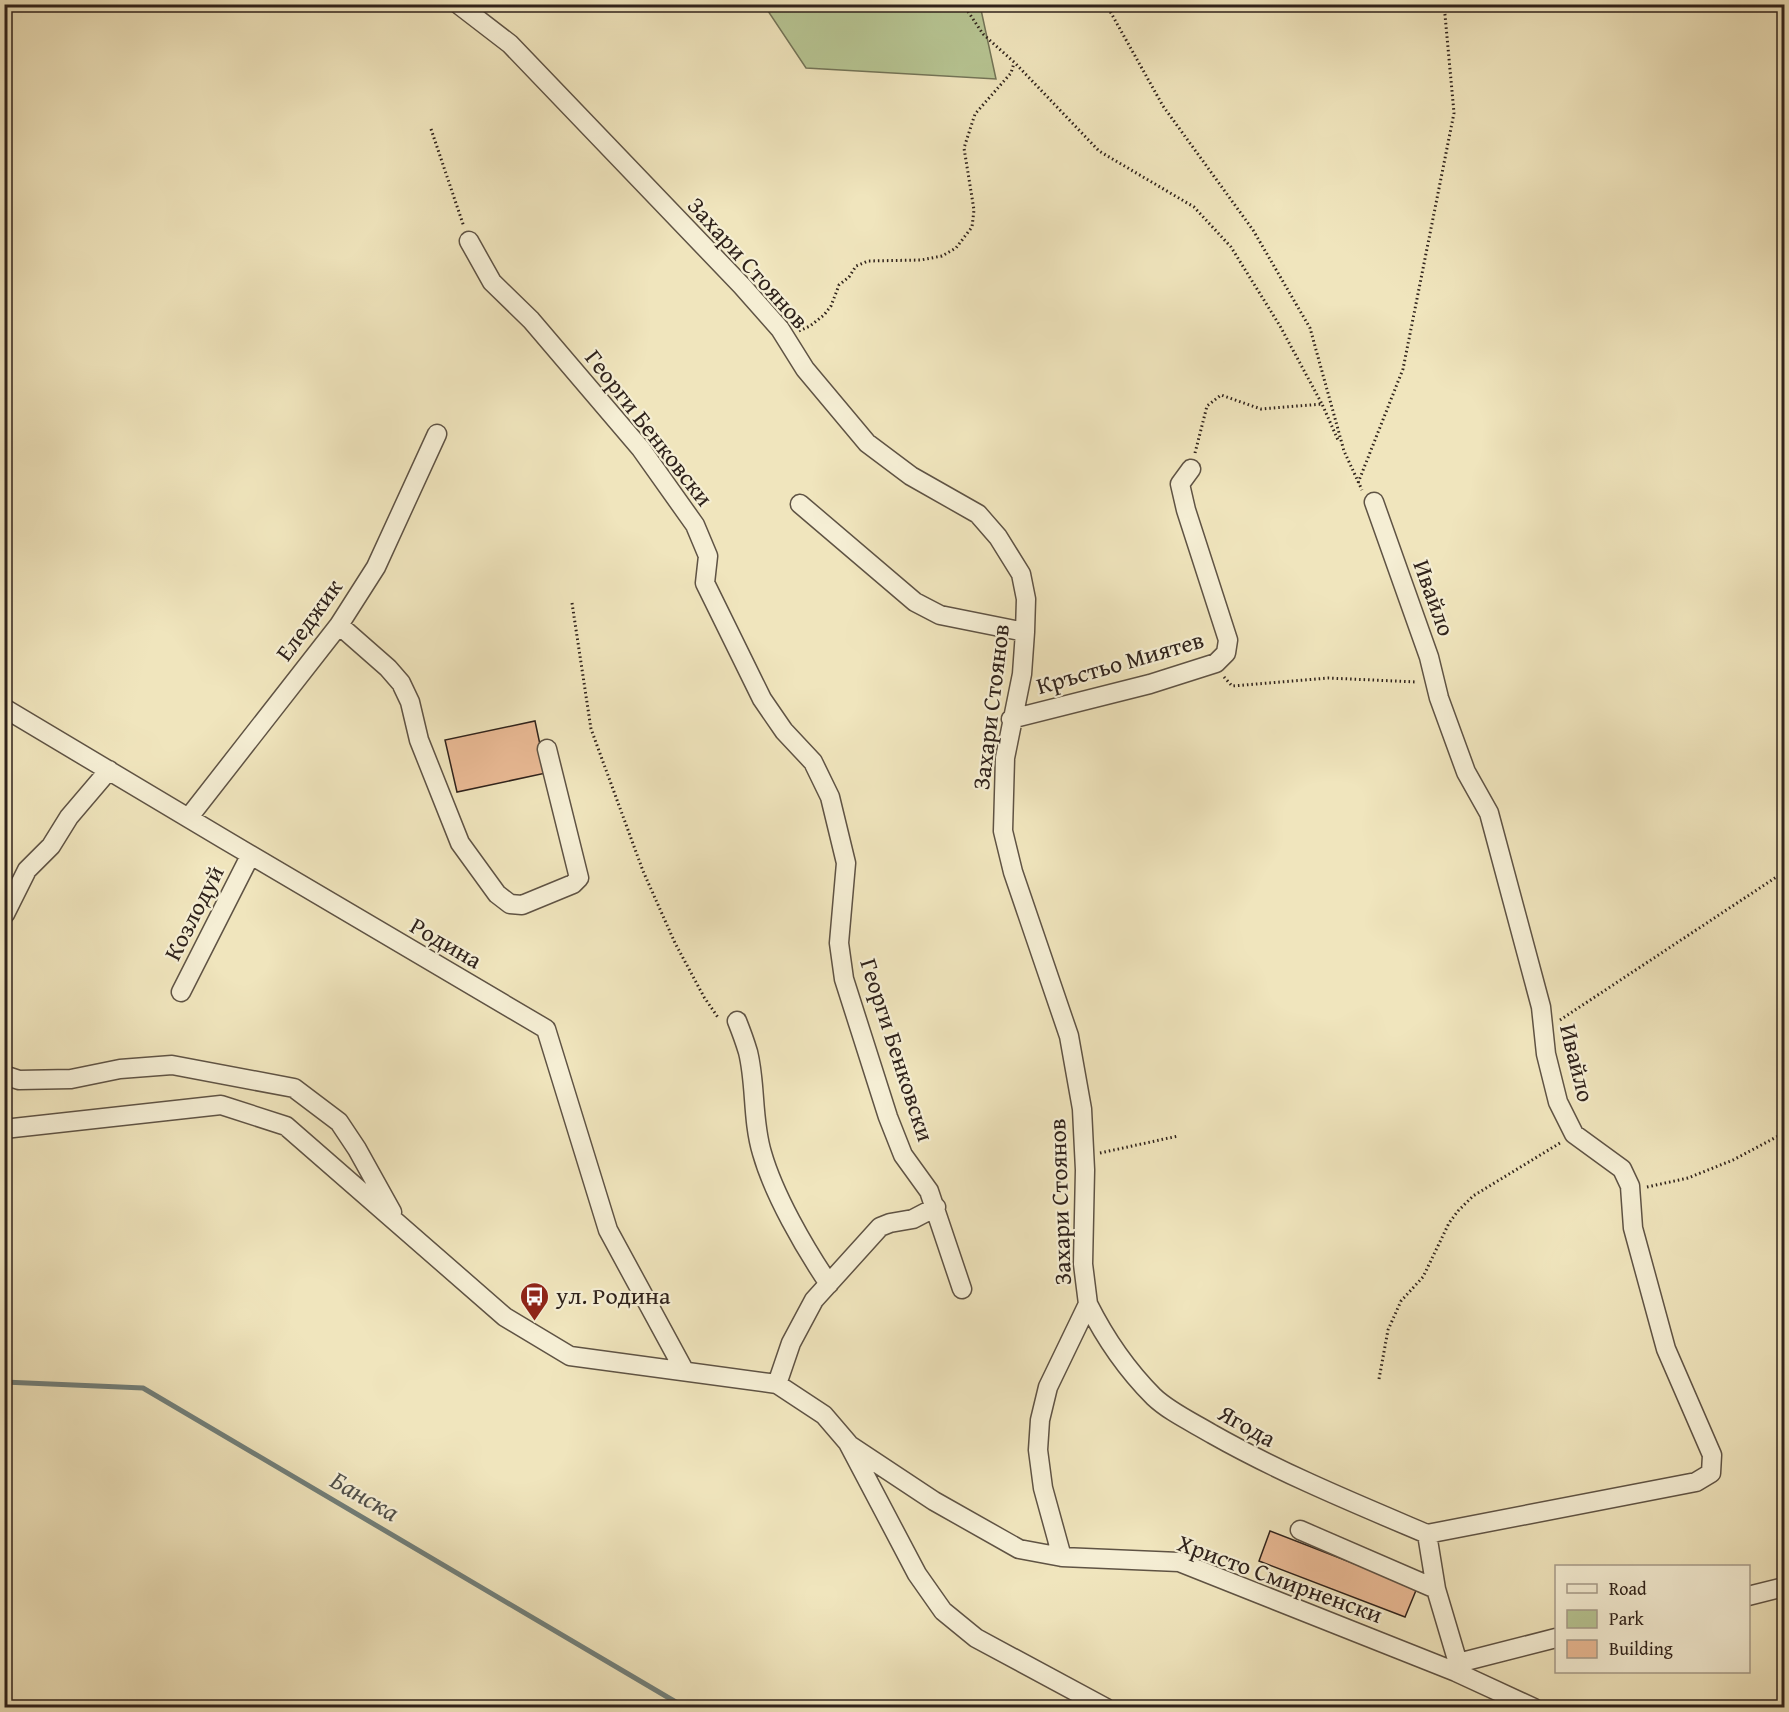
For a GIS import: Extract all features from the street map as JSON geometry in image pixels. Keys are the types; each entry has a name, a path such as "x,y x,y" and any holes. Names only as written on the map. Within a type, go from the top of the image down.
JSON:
{"street":[{"name":"Захари Стоянов","path":"458,4 510,44 742,286 785,337 805,369 867,443 910,476 978,514 998,537 1022,574 1026,599 1026,632 1022,674 1011,719 1005,758 1003,831 1013,872 1069,1036 1082,1108 1084,1157 1083,1264 1088,1304 1048,1387 1040,1420 1038,1450 1043,1488 1062,1557"},
{"name":"Георги Бенковски","path":"469,241 492,282 531,320 641,449 695,525 708,556 705,584 745,660 762,699 784,731 813,762 830,796 846,862 839,943 844,978 888,1117 903,1155 929,1191 936,1207 962,1289"},
{"name":"Еледжик","path":"189,817 339,625 376,567 437,434"},
{"name":"Кръстьо Миятев","path":"1011,719 1150,684 1216,663 1226,653 1228,640 1186,510 1180,484 1191,469"},
{"name":"Ивайло","path":"1374,502 1429,657 1466,772 1489,813 1541,1007 1546,1054 1558,1102 1574,1134 1622,1169 1631,1193 1634,1228 1649,1293 1666,1349 1712,1455 1711,1473 1696,1482 1427,1534"},
{"path":"800,504 915,602 940,615 1026,632"},
{"path":"339,625 388,668 401,683 410,702 419,740 460,843 497,894 510,904 522,905 573,884 579,878 546,749"},
{"name":"Родина","path":"4,708 189,817 250,856 546,1029 608,1230 684,1370"},
{"path":"5,914 27,870 51,846 69,817 108,770"},
{"name":"Козлодуй","path":"181,992 250,856"},
{"path":"729,1021 748,1053 752,1098 762,1152 775,1188 808,1253 829,1284"},
{"path":"4,1075 19,1080 71,1079 120,1069 172,1065 294,1088 339,1122 357,1149 397,1222"},
{"path":"4,1129 221,1105 286,1126 505,1317 570,1356 777,1384 802,1398 824,1415 848,1443 917,1574 943,1611 976,1638 1106,1707"},
{"path":"777,1384 791,1343 814,1300 880,1227 890,1222 913,1219 936,1207"},
{"name":"Ягода","path":"1088,1304 1106,1338 1128,1368 1155,1398 1176,1413 1260,1461 1427,1534"},
{"name":"Христо Смирненски","path":"848,1443 934,1501 1019,1550 1062,1557 1179,1562 1457,1668 1534,1707"},
{"path":"1300,1530 1436,1589"},
{"path":"1427,1534 1436,1589 1457,1668 1555,1639"},
{"path":"1750,1596 1785,1587"}],"path":[{"path":"963,4 983,34 1099,151 1194,207 1230,247 1280,326 1322,404 1358,485 1374,502"},
{"path":"1106,4 1163,106 1253,230 1310,328 1344,452"},
{"path":"1358,485 1403,369 1454,113 1444,4"},
{"path":"785,337 810,326 824,315 831,306 839,285 849,277 856,266 868,261 921,260 942,256 956,248 972,226 974,210 964,147 975,114 1011,73 1014,63"},
{"path":"431,129 469,241"},
{"path":"1191,469 1207,406 1221,395 1261,409 1322,404"},
{"path":"572,603 591,729 642,871 675,943 704,997 729,1021"},
{"path":"1216,663 1232,686 1328,678 1415,682 1434,677"},
{"path":"1543,1031 1785,872"},
{"path":"1631,1193 1653,1184 1688,1178 1733,1160 1785,1133"},
{"path":"1379,1379 1388,1330 1401,1301 1423,1277 1449,1223 1458,1211 1473,1196 1574,1134"},
{"path":"1084,1157 1178,1136"}],"green space":[{"path":"764,5 980,5 996,79 806,68"}],"building":[{"path":"535,721 546,773 457,792 445,740"},
{"path":"1270,1531 1417,1588 1405,1617 1259,1561"}],"waterway":[{"name":"Банска","path":"4,1382 143,1388 686,1708"}],"place":[{"name":"ул. Родина","path":"535,1322"}]}
